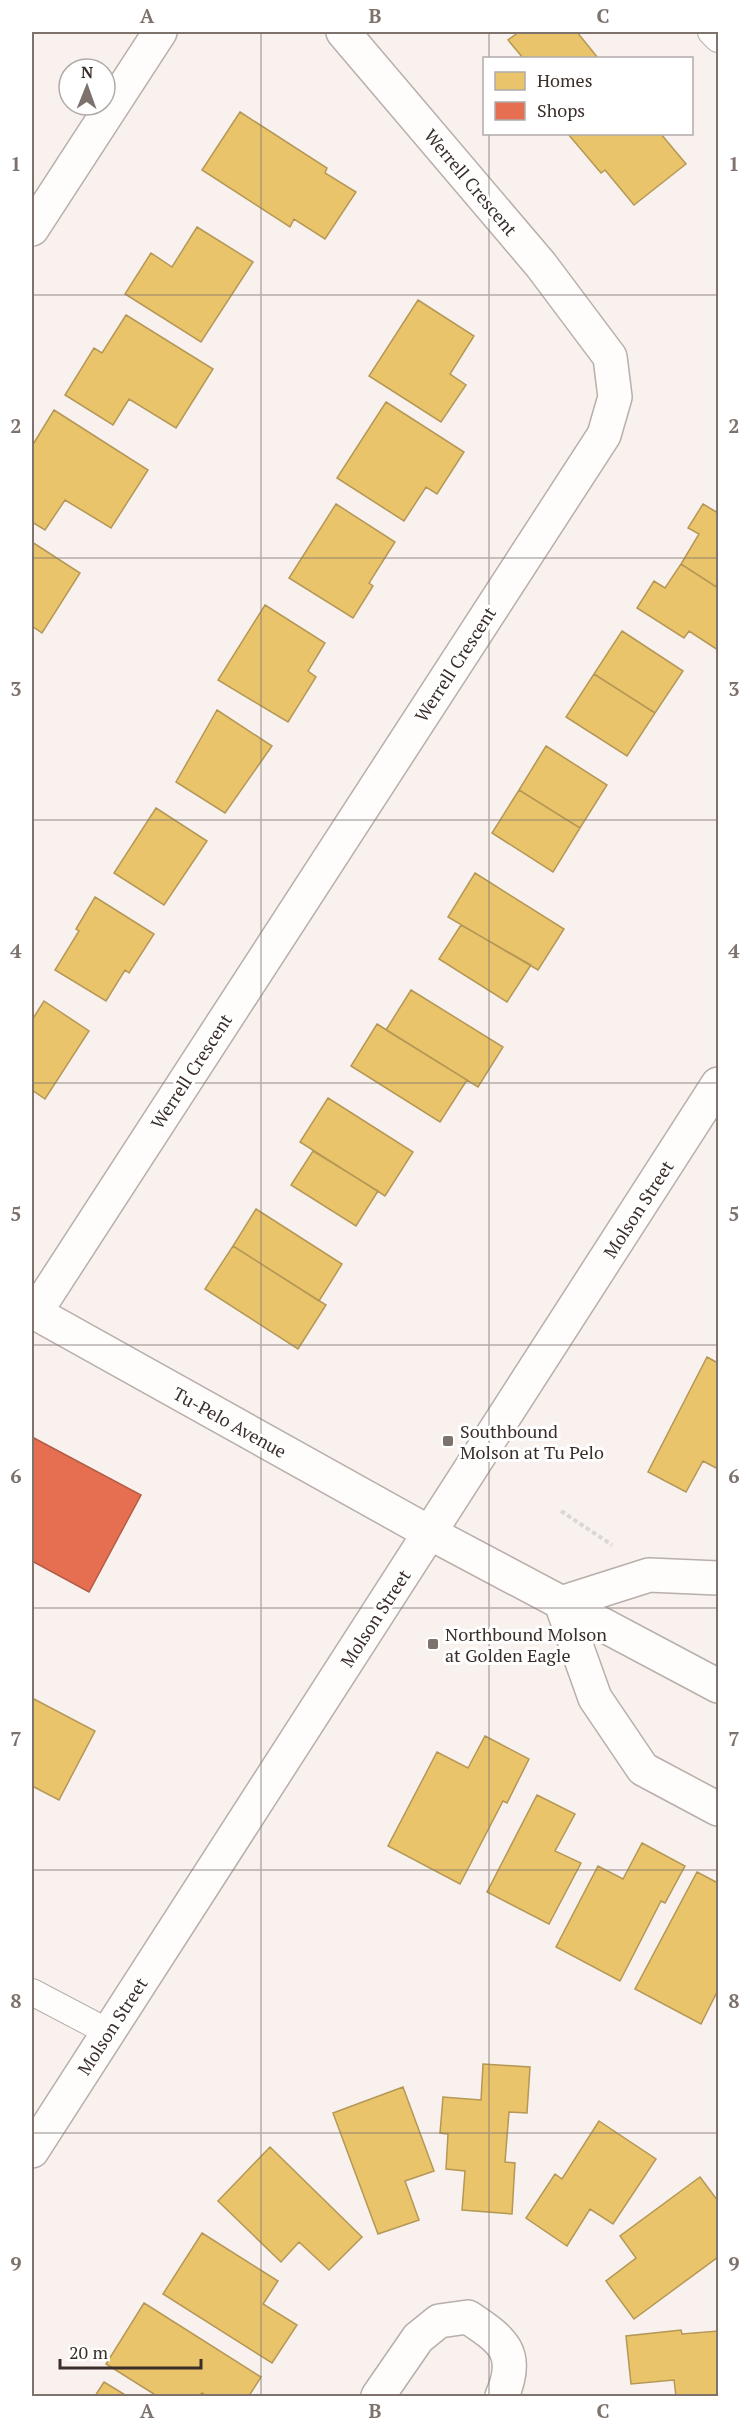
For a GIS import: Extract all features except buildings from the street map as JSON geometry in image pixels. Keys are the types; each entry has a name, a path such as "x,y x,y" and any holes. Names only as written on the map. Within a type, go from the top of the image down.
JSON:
{"street":[{"path":"32,229 160,32"},
{"name":"Werrell Crescent","path":"33,1312 604,435 615,397 610,357 541,265 343,32"},
{"name":"Molson Street","path":"32,2151 430,1533 714,1100"},
{"name":"Tu-Pelo Avenue","path":"33,1312 430,1533 718,1686"},
{"path":"718,1578 649,1575 561,1603 595,1698 643,1769 718,1809"},
{"path":"378,2397 418,2338 438,2321 468,2317 501,2340 510,2364 502,2397"}],"lane":[{"path":"711,32 718,39"},
{"path":"32,1992 108,2032"}],"path":[{"path":"561,1510 611,1541 631,1581"}],"place":[{"name":"Southbound Molson at Tu Pelo","path":"448,1441"},
{"name":"Northbound Molson at Golden Eagle","path":"433,1644"}]}
